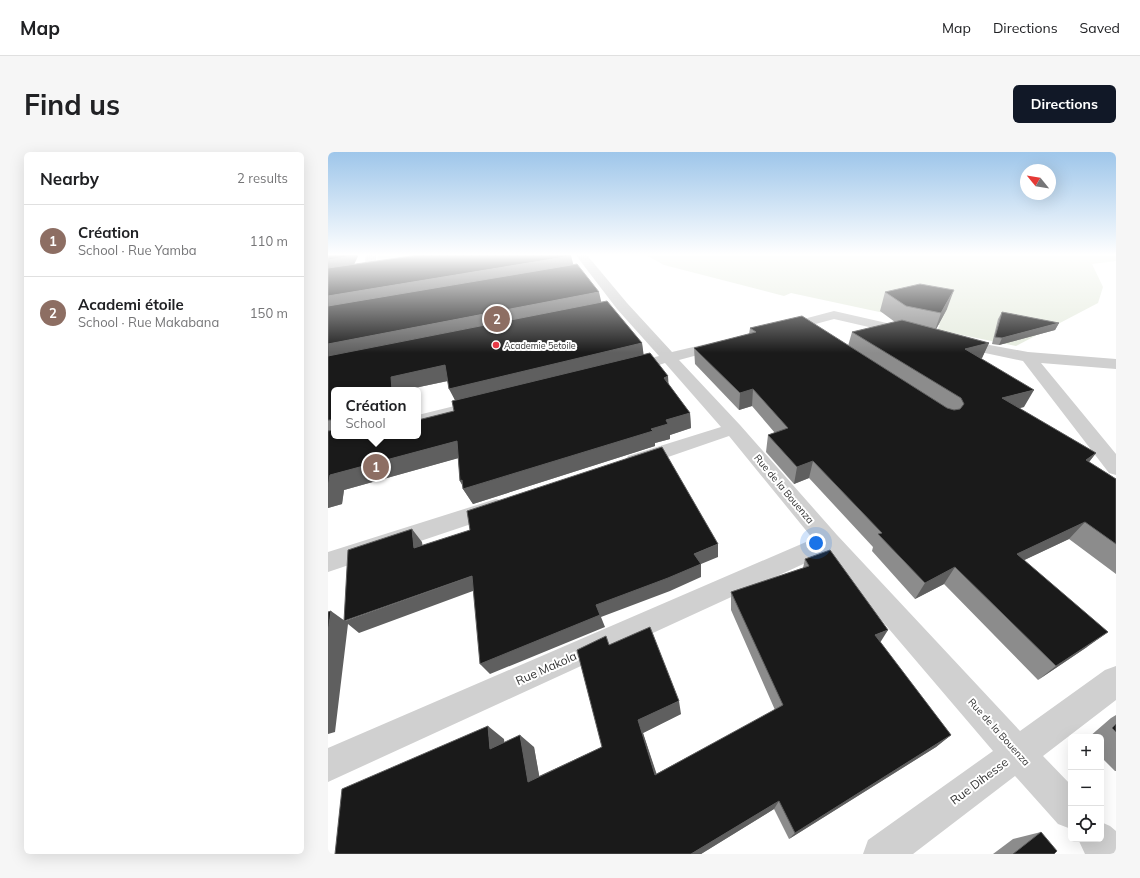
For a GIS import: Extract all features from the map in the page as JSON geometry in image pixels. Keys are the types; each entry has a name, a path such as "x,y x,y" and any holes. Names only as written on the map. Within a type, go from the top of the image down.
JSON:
{"street":[{"name":"Rue de la Bouenza","path":"600,287 615,308 668,358 733,429 829,542 1017,753 1068,808"},
{"path":"772,331 834,315 919,335"},
{"path":"801,324 821,337"},
{"path":"941,340 1028,357 1116,364"},
{"path":"638,366 735,341"},
{"path":"1028,357 1116,468"},
{"path":"421,419 501,399"},
{"path":"613,468 733,429"},
{"path":"328,562 515,500"},
{"name":"Rue Makola","path":"328,765 829,542"},
{"name":"Rue Dihesse","path":"882,854 1116,681"},
{"path":"1100,842 1111,854"}],"shaded area":[{"path":"748,287 1103,287 1098,303 1016,346 937,330 940,325 791,293 784,296"}],"building":[{"path":"328,287 384,287 328,296"},
{"path":"442,287 595,287 599,292 328,344 328,306"},
{"path":"908,287 936,287 954,290 941,313 906,306 885,292"},
{"path":"607,301 642,343 449,389 445,365 391,377 392,387 331,387 331,420 328,420 328,356"},
{"path":"1002,312 1059,323 1002,338 995,337"},
{"path":"802,316 947,408 954,410 960,409 964,404 961,398 852,332 902,320 989,343 965,349 1034,390 1002,398 1096,453 1086,460 1116,479 1116,544 1085,522 1017,554 1108,632 1056,666 955,567 925,583 878,534 882,533 813,461 797,467 768,435 788,428 753,389 740,393 694,348 756,332 750,328"},
{"path":"650,353 668,376 664,378 690,413 666,420 668,424 651,429 653,431 463,489 462,480 460,481 457,441 330,475 328,487 328,431 331,430 331,439 421,439 421,419 454,411 452,401"},
{"path":"662,447 718,544 694,554 701,564 596,605 600,615 480,664 472,576 344,621 348,550 412,529 414,548 470,530 467,511"},
{"path":"830,550 888,630 875,635 951,735 795,833 779,801 691,854 335,854 342,789 488,726 490,749 520,735 528,782 602,747 577,650 606,636 609,645 650,627 679,701 638,720 655,775 783,705 731,592 809,566 805,559"},
{"path":"331,611 328,633 328,612"},
{"path":"1116,724 1116,732 1112,728"},
{"path":"1041,832 1057,851 1054,854 1013,854"}],"place":[{"name":"Academi étoile","path":"497,319"},
{"name":"Academie 5etoile","path":"496,345"},
{"name":"Création","path":"376,467"}]}
